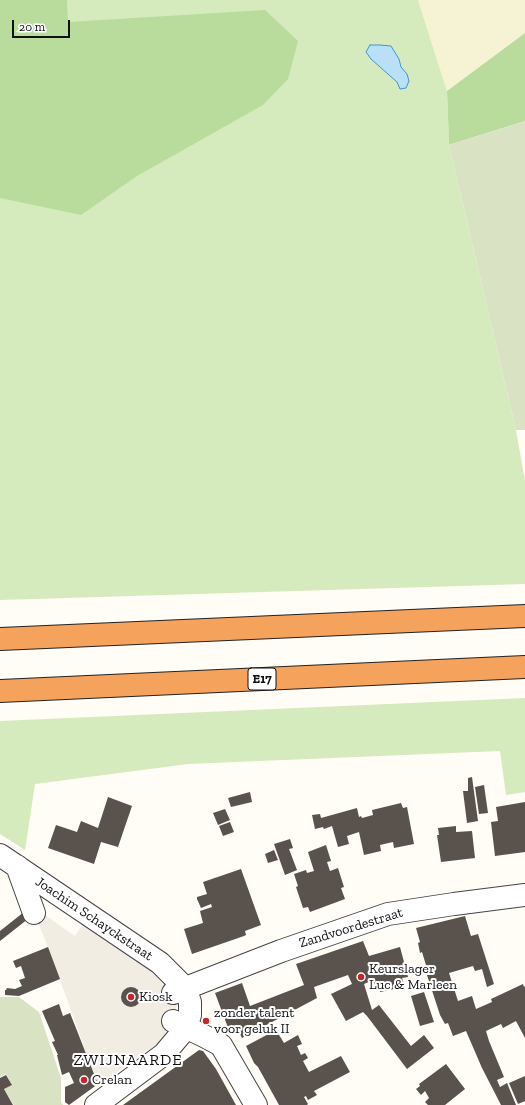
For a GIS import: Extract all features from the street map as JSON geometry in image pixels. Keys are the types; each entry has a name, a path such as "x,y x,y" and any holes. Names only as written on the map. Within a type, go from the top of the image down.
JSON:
{"highway":[{"path":"0,639 525,616"},
{"name":"E17","path":"0,691 525,667"}],"street":[{"path":"8,860 34,913"},
{"name":"Joachim Schayckstraat","path":"8,860 160,964 179,990"},
{"name":"Zandvoordestraat","path":"179,990 281,950 388,914 525,895"},
{"path":"101,1096 164,1054 180,1025 190,1015 190,1002 179,990"},
{"path":"180,1025 221,1045 256,1105"}],"shaded area":[{"path":"418,0 525,0 525,33 447,91"},
{"path":"35,908 75,936 84,922 150,968 173,993 177,1004 173,1021 161,1041 99,1085 34,913"}],"green space":[{"path":"0,0 418,0 447,91 449,145 516,430 525,481 525,584 0,600"},
{"path":"0,0 67,0 68,22 265,10 298,41 288,79 263,105 137,176 81,215 0,198"},
{"path":"525,33 525,121 449,145 447,91"},
{"path":"525,121 525,430 516,430 449,145"},
{"path":"525,698 525,792 506,795 500,751 188,764 35,784 25,850 0,834 0,721"},
{"path":"0,997 19,997 39,1012 61,1078 61,1102 63,1105 14,1105 4,1089 12,1085 6,1074 0,1077"}],"water":[{"path":"370,45 391,46 399,59 401,67 407,74 409,81 406,88 400,89 397,82 371,59 366,52"}],"building":[{"path":"472,777 478,821 467,823 463,791 468,791 468,778"},
{"path":"484,785 488,813 479,814 475,787"},
{"path":"250,792 252,802 231,807 228,798"},
{"path":"108,797 132,806 118,847 101,842 94,864 48,848 56,825 77,832 81,821 98,828"},
{"path":"525,802 525,852 495,856 491,822 498,821 496,807"},
{"path":"401,803 403,808 407,807 414,844 394,848 393,842 380,845 381,851 364,855 359,832 347,836 349,844 338,847 332,826 324,829 323,827 315,829 312,815 320,814 321,818 357,808 359,817 361,816 362,818 373,815 372,810"},
{"path":"225,809 230,820 218,825 213,813"},
{"path":"230,822 234,832 223,836 219,826"},
{"path":"456,826 456,832 472,831 475,858 441,862 437,835 439,835 438,828"},
{"path":"290,839 293,848 289,849 297,870 285,875 274,844"},
{"path":"326,845 331,861 327,862 330,871 338,868 344,887 341,888 345,899 310,912 308,907 303,908 296,887 298,886 294,874 306,870 307,873 314,871 308,852"},
{"path":"274,850 278,860 268,863 265,854"},
{"path":"241,869 261,925 245,931 246,935 244,936 192,954 184,929 203,923 200,911 212,907 211,904 201,908 197,899 197,897 207,894 203,882"},
{"path":"29,908 33,915 0,941 0,931"},
{"path":"465,916 471,936 478,934 494,984 487,987 482,969 475,971 473,966 449,973 458,1001 472,996 476,1009 492,1002 491,999 523,984 524,987 525,986 525,1038 516,1021 503,1028 501,1024 486,1031 504,1077 497,1080 500,1087 507,1083 516,1105 501,1105 482,1068 466,1031 453,1036 448,1023 445,1024 440,1015 427,975 429,975 422,952 420,953 418,943 420,942 416,928"},
{"path":"363,941 369,956 400,947 408,977 402,978 404,984 403,987 380,992 378,984 375,985 373,980 364,984 372,1010 379,1005 411,1046 424,1035 434,1048 407,1069 363,1012 346,1021 331,994 352,984 348,975 314,987 317,998 242,1038 238,1030 230,1033 215,993 242,983 250,1006 304,985 296,964"},
{"path":"48,947 60,979 19,996 5,995 5,990 7,988 15,989 22,986 19,980 25,978 21,966 16,968 13,961"},
{"name":"Kiosk","path":"127,987 135,987 141,993 141,1001 135,1007 127,1007 121,1001 121,993"},
{"path":"424,992 434,1022 420,1026 411,996"},
{"path":"59,1004 63,1016 70,1013 98,1084 69,1105 65,1102 65,1087 74,1083 69,1072 62,1075 58,1055 52,1042 55,1041 42,1011"},
{"path":"276,1030 284,1043 298,1035 302,1044 297,1046 301,1055 305,1053 308,1058 303,1061 309,1072 341,1056 350,1072 314,1091 317,1095 308,1100 306,1096 304,1097 308,1104 307,1105 279,1105 258,1067 254,1063 246,1046"},
{"path":"199,1050 203,1051 216,1069 236,1105 123,1105"},
{"path":"446,1064 465,1089 445,1105 428,1105 425,1102 429,1098 425,1091 421,1095 416,1089 420,1086 419,1084"},
{"path":"6,1075 12,1085 4,1089 13,1105 0,1105 0,1078"},
{"path":"525,1076 525,1101 518,1104 509,1083"}],"place":[{"name":"Keurslager Luc & Marleen","path":"361,977"},
{"name":"Kiosk","path":"131,997"},
{"name":"zonder talent voor geluk II","path":"206,1021"},
{"name":"Crelan","path":"84,1080"}],"district":[{"name":"ZWIJNAARDE","path":"128,1060"}]}
